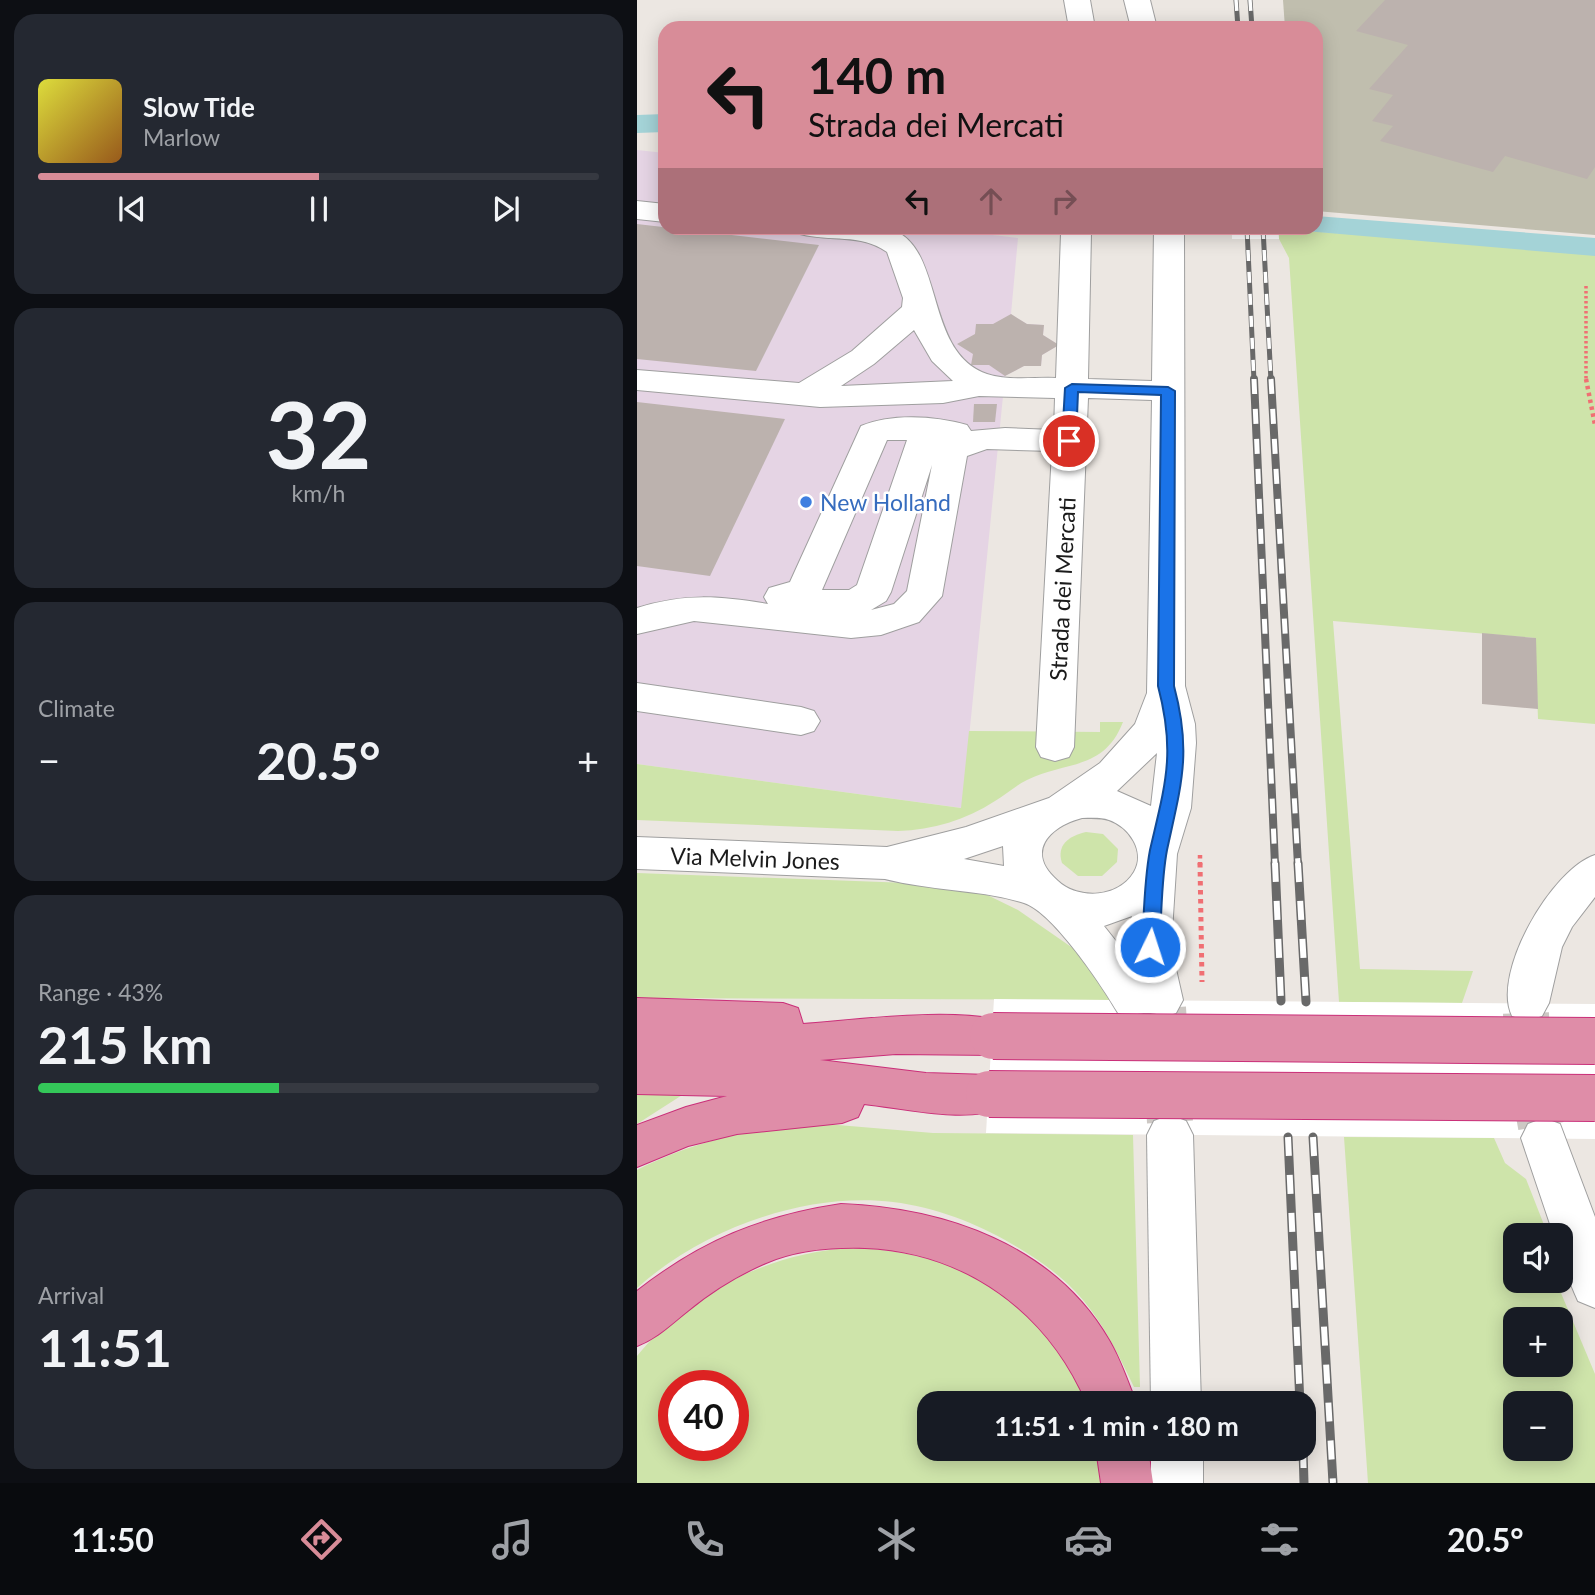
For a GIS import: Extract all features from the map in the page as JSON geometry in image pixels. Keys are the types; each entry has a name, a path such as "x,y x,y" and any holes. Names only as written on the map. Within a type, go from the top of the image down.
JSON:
{"highway":[{"path":"637,1016 775,1021 896,1035"},
{"path":"637,1046 773,1045 896,1035 1595,1041"},
{"path":"637,1075 830,1080 968,1093"},
{"path":"637,1147 698,1123 747,1110 968,1093 1595,1098"},
{"path":"637,1323 689,1280 717,1263 768,1240 815,1229 896,1228 924,1233 974,1250 1023,1279 1060,1314 1084,1345 1100,1372 1107,1391"},
{"path":"1124,1461 1127,1483"}],"street":[{"path":"1077,0 1081,21"},
{"path":"1137,0 1142,21"},
{"path":"637,210 658,212"},
{"path":"876,235 890,240 902,249 935,340 948,363 975,382 1004,386"},
{"name":"Strada dei Mercati","path":"1055,747 1072,388 1076,235"},
{"path":"1053,811 1089,802 1126,810 1145,824 1158,857 1147,1000 1025,876 1021,851 1024,838 1053,811 1113,776 1138,752 1161,708 1166,686 1169,235"},
{"path":"779,395 794,395 817,388 864,356 912,314 918,302 917,291"},
{"path":"637,380 779,395 861,397 1004,386 1168,391"},
{"path":"782,597 794,597 806,589 873,432 885,428 953,438 1069,441"},
{"path":"637,593 700,588 849,604 863,601 873,592 953,438"},
{"path":"637,621 669,611 694,608 831,623 877,624 902,617 924,596 953,438"},
{"path":"1046,896 1091,910 1123,903 1147,885 1158,857 1171,808 1177,743 1176,724 1166,686"},
{"path":"637,697 801,721"},
{"name":"Via Melvin Jones","path":"637,853 873,862 896,860 968,842 1053,811"},
{"name":"Via Melvin Jones","path":"873,862 1046,896"},
{"path":"1527,1003 1534,961 1548,927 1566,900 1595,871"},
{"path":"1170,1135 1176,1391"},
{"path":"1544,1139 1595,1285"},
{"path":"1177,1461 1177,1483"}],"path":[{"path":"1586,286 1586,382 1595,425"}],"shaded area":[{"path":"1283,0 1595,0 1595,235 1323,212 1323,21 1284,21"},
{"path":"637,150 658,152 658,235 992,235 1018,238 1011,314 1027,324 1044,325 1043,335 1059,345 1042,355 1041,366 1024,366 1005,376 962,808 637,764"}],"green space":[{"path":"1323,232 1595,251 1595,724 1538,719 1535,638 1333,621 1360,969 1473,971 1462,1003 1339,1002 1289,258 1279,235 1323,235"},
{"path":"1100,722 1123,722 1115,738 1094,757 1027,780 973,814 924,829 898,831 637,820 637,764 961,808 969,731 1100,732"},
{"path":"1086,832 1103,834 1118,849 1117,862 1102,876 1078,876 1062,863 1061,851 1065,842"},
{"path":"637,873 935,884 977,890 1018,910 1077,951 1116,1000 637,998"},
{"path":"637,1089 690,1090 637,1124"},
{"path":"814,1123 933,1133 1133,1135 1140,1387 1134,1387 1091,1310 1068,1284 1050,1269 984,1229 940,1212 909,1204 859,1200 825,1203 756,1219 692,1248 637,1288 637,1170 681,1151 723,1138"},
{"path":"1344,1137 1494,1138 1505,1163 1526,1179 1543,1223 1503,1223 1503,1293 1561,1293 1567,1307 1503,1307 1503,1377 1573,1377 1573,1322 1595,1374 1595,1483 1368,1483"},
{"path":"848,1248 881,1250 913,1255 943,1264 1000,1291 1025,1310 1048,1333 1068,1359 1083,1391 917,1391 917,1461 1100,1461 1102,1483 637,1483 637,1356 681,1313 705,1296 759,1268 788,1259"}],"pier":[{"path":"1232,235 1279,235 1279,239 1232,239"},
{"path":"994,999 1595,1004 1595,1139 986,1133"}],"building":[{"path":"1385,0 1595,0 1595,167 1587,179 1505,156 1493,172 1380,141 1393,126 1372,121 1393,95 1369,89 1408,45 1356,31"},
{"path":"637,224 658,226 658,235 732,235 819,245 756,371 637,359"},
{"path":"1011,314 1027,324 1044,325 1043,335 1059,345 1042,355 1041,366 1024,366 1005,376 989,365 971,365 973,354 957,344 975,334 976,324 993,324"},
{"path":"637,402 785,419 710,576 637,566"},
{"path":"974,404 997,404 995,422 973,422"},
{"path":"1482,633 1536,638 1538,709 1482,704"}],"waterway":[{"path":"637,124 658,123"},
{"path":"1323,226 1595,247"}],"tunnel":[{"path":"1163,1008 1170,1122"},
{"path":"1526,1013 1527,1048 1541,1126"}],"railway":[{"path":"1236,0 1238,21"},
{"path":"1250,0 1252,21"},
{"path":"1247,235 1254,381"},
{"path":"1263,235 1271,381"},
{"path":"1254,379 1275,865"},
{"path":"1271,379 1298,865"},
{"path":"1275,863 1281,1001"},
{"path":"1298,863 1306,1002"},
{"path":"1288,1137 1299,1391"},
{"path":"1313,1137 1333,1483"},
{"path":"1303,1461 1304,1483"}],"place":[{"name":"New Holland","path":"806,502"}],"route":[{"path":"1069,441 1072,388 1168,391 1166,686 1176,724 1177,743 1171,808 1158,852 1150,947"}]}
